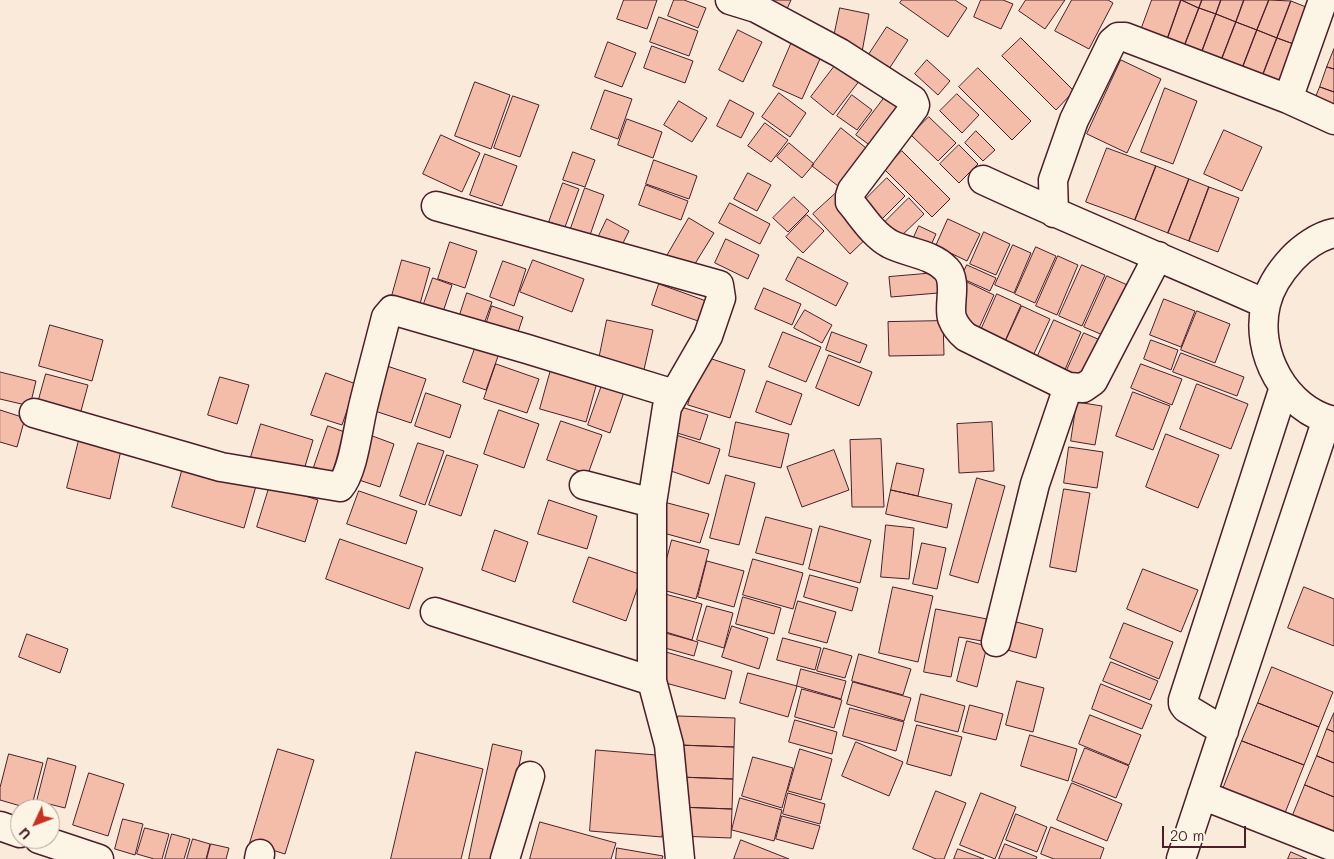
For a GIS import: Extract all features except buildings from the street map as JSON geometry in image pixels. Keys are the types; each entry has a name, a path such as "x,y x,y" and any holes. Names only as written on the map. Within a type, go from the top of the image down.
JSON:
{"main road":[{"path":"730,0 756,8 832,49 913,100 914,108 852,190 850,202 879,237 890,244 935,260 948,270 952,284 952,317 958,329 966,337 1068,387 1083,388 1093,381 1158,256"},
{"path":"1288,99 1323,0"},
{"path":"1054,213 1053,180 1074,120 1115,38 1125,36 1288,99 1334,120"},
{"path":"983,180 1054,213 1158,256 1266,304"},
{"path":"436,206 719,285 721,298 708,336 667,407 652,502 652,681 669,745 680,859"},
{"path":"1181,859 1330,420 1303,406 1284,387 1270,362 1263,333 1266,304 1278,274 1301,249 1334,233"},
{"path":"34,413 221,467 340,488 346,481 386,317 392,310 527,348 674,394"},
{"path":"996,642 1035,484 1068,387"},
{"path":"1224,731 1186,708 1183,700 1284,387"},
{"path":"584,485 652,502"},
{"path":"435,612 652,681"},
{"path":"504,859 530,776"},
{"path":"1202,795 1334,847"},
{"path":"60,846 99,859"}]}
